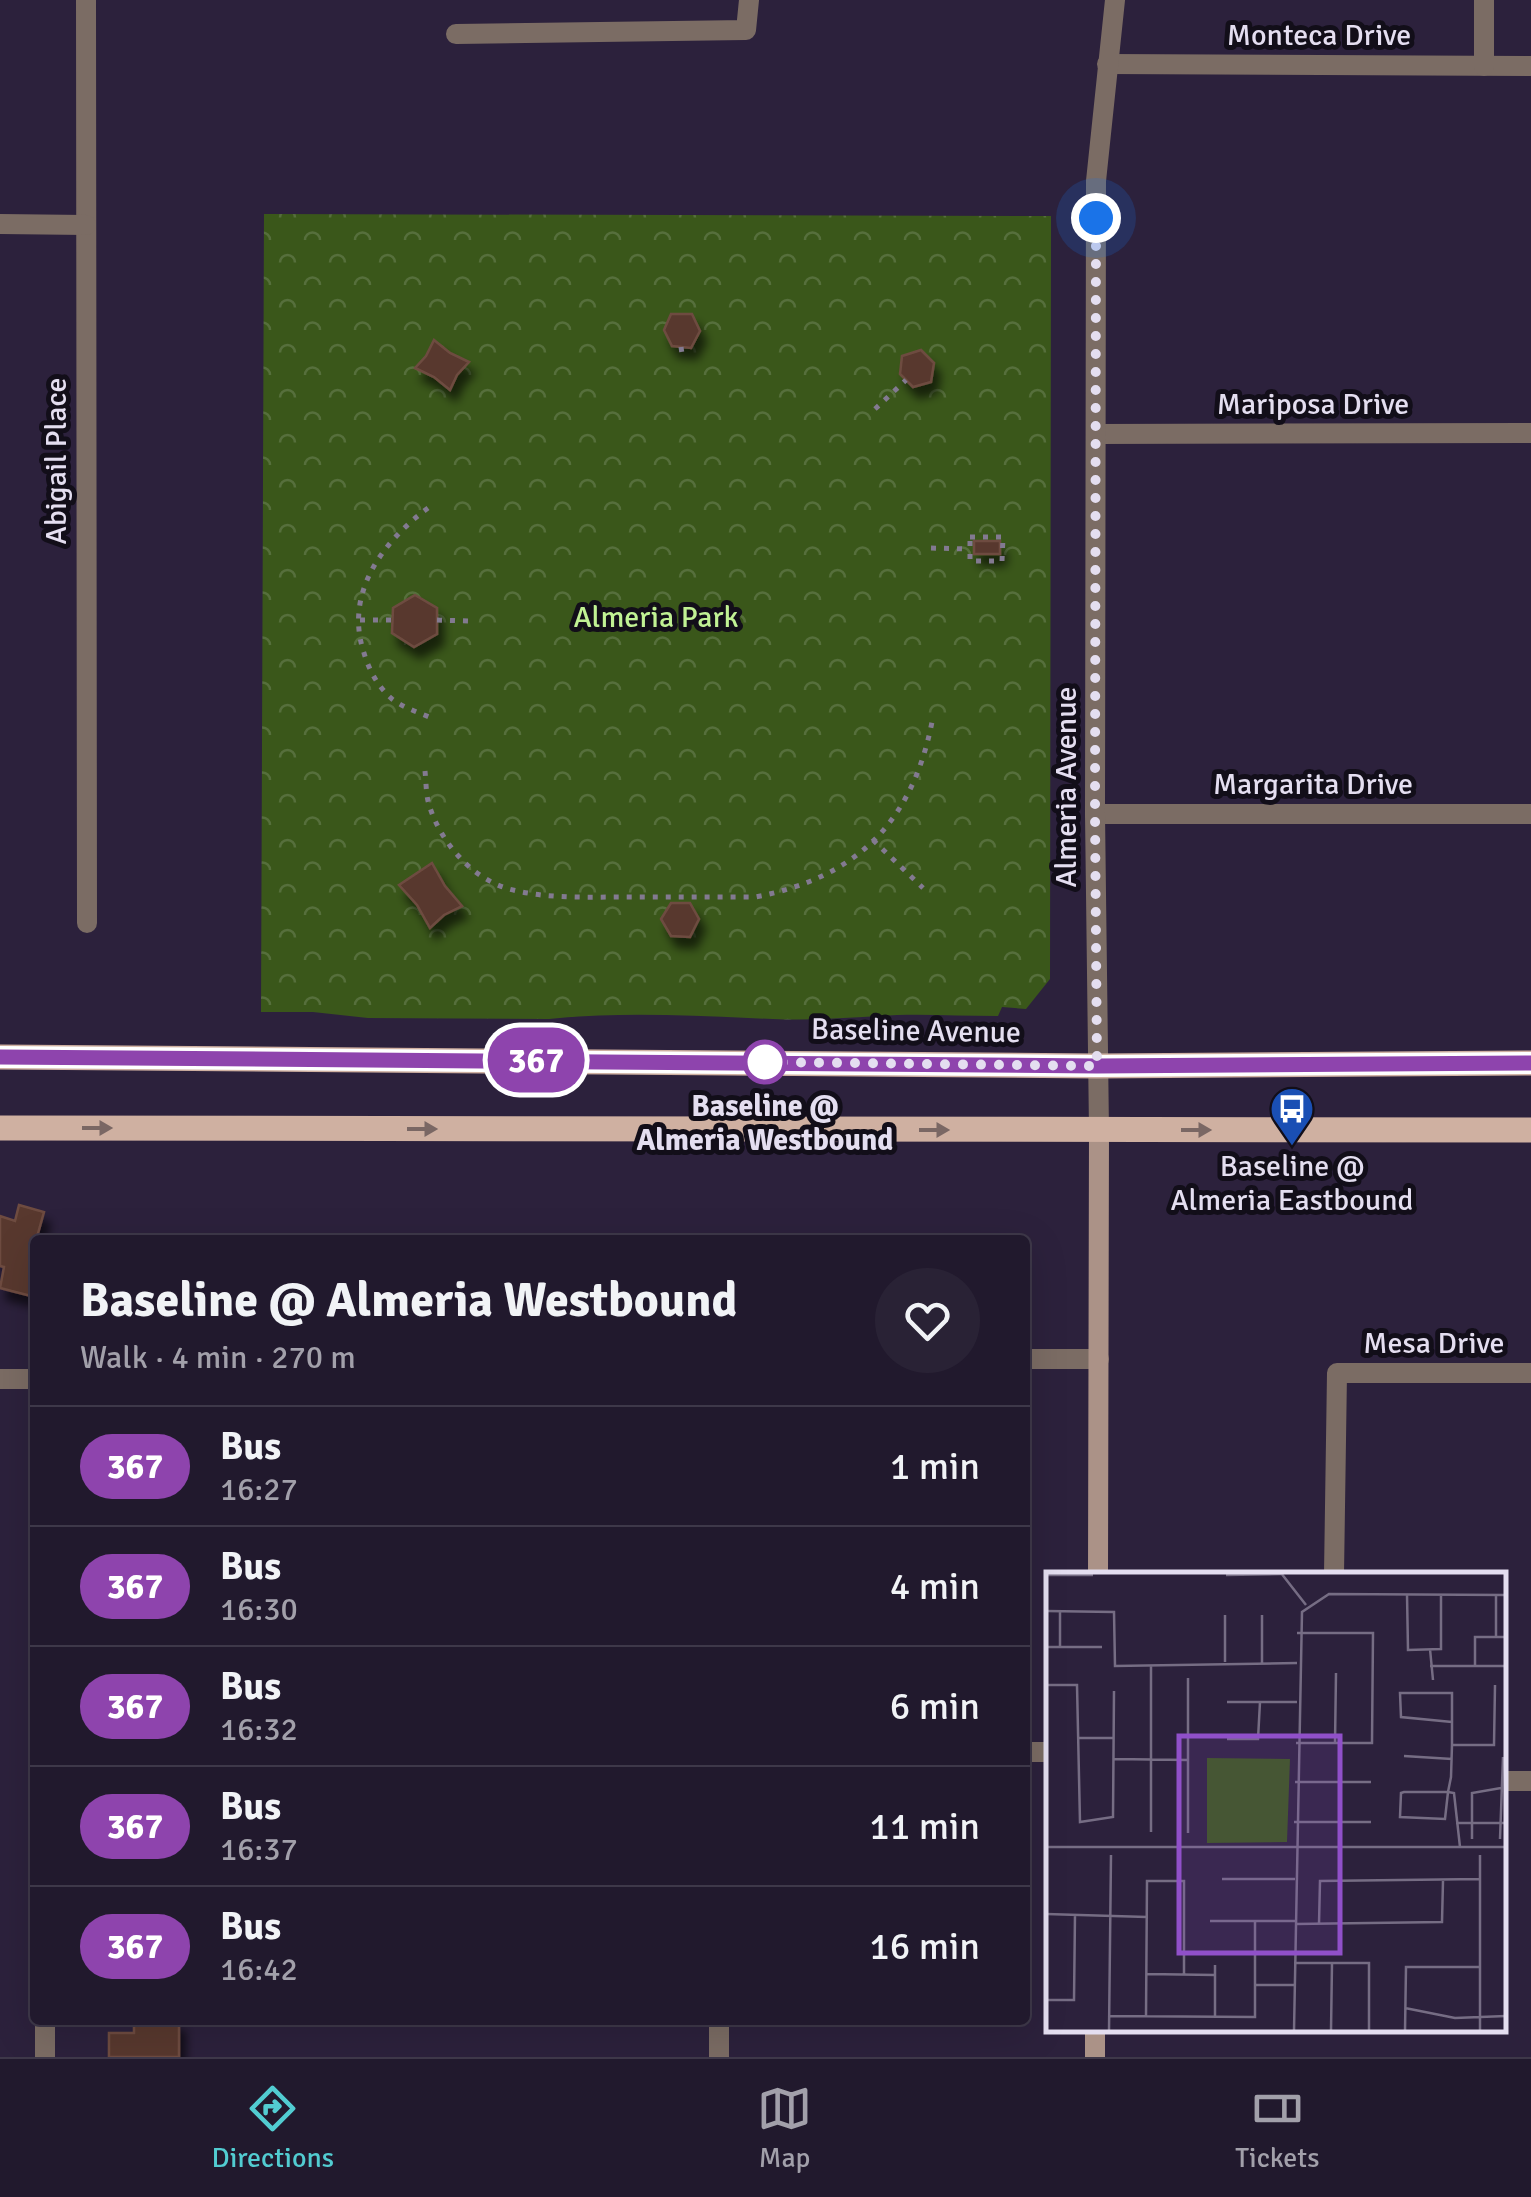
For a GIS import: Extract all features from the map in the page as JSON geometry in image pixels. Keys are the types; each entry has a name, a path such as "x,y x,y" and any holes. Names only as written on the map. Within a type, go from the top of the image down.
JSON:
{"main road":[{"name":"Baseline Avenue","path":"0,1057 1097,1066 1531,1063"},
{"path":"0,1128 1531,1130"}],"street":[{"name":"Abigail Place","path":"86,0 86,922"},
{"path":"456,34 746,30 750,0"},
{"name":"Almeria Avenue","path":"1098,1572 1096,182 1115,0"},
{"path":"1484,0 1484,66"},
{"name":"Monteca Drive","path":"1107,64 1531,66"},
{"path":"0,224 86,224"},
{"name":"Mariposa Drive","path":"1096,434 1531,434"},
{"name":"Margarita Drive","path":"1095,814 1531,814"},
{"path":"1030,1359 1099,1359"},
{"name":"Mesa Drive","path":"1334,1572 1337,1374 1531,1374"},
{"path":"0,1379 30,1379"},
{"path":"44,2057 45,2025"},
{"path":"720,2025 720,2057"}],"path":[{"path":"876,409 906,380"},
{"path":"428,508 399,532 373,566 363,587 359,620 365,658 382,688 393,700 434,720"},
{"path":"970,537 1002,538 1002,561 970,561 970,549 970,537"},
{"path":"931,548 970,549"},
{"path":"359,620 392,620"},
{"path":"437,620 471,621"},
{"path":"425,771 428,799 448,842 472,868 505,888 563,896 680,900 755,897 819,880 874,840 905,802 926,752 932,722"},
{"path":"874,840 922,888"}],"green space":[{"name":"Almeria Park","path":"264,214 1051,216 1050,979 1026,1009 1002,1007 998,1016 804,1020 633,1015 549,1019 368,1018 261,1012"}],"building":[{"path":"671,314 692,314 700,331 691,348 672,346 664,330"},
{"path":"434,340 469,362 450,390 415,368"},
{"path":"921,350 934,363 931,382 913,387 900,374 902,356"},
{"path":"974,541 1000,541 1000,554 974,554"},
{"path":"415,595 437,608 437,634 414,647 392,633 393,608"},
{"path":"432,863 462,906 430,928 399,885"},
{"path":"671,903 690,903 699,919 690,937 671,936 661,919"},
{"path":"19,1205 44,1212 38,1235 30,1235 30,1296 0,1288 4,1267 0,1266 0,1216 15,1221"},
{"path":"134,2025 179,2025 179,2057 109,2057 109,2033 134,2033"}],"bus line":[{"name":"367","path":"0,1057 1097,1066 1531,1063"}],"place":[{"name":"Baseline @ Almeria Westbound","path":"765,1062"},
{"name":"Baseline @ Almeria Eastbound","path":"1292,1147"}],"route":[{"path":"765,1062 1097,1066 1096,218"}]}
